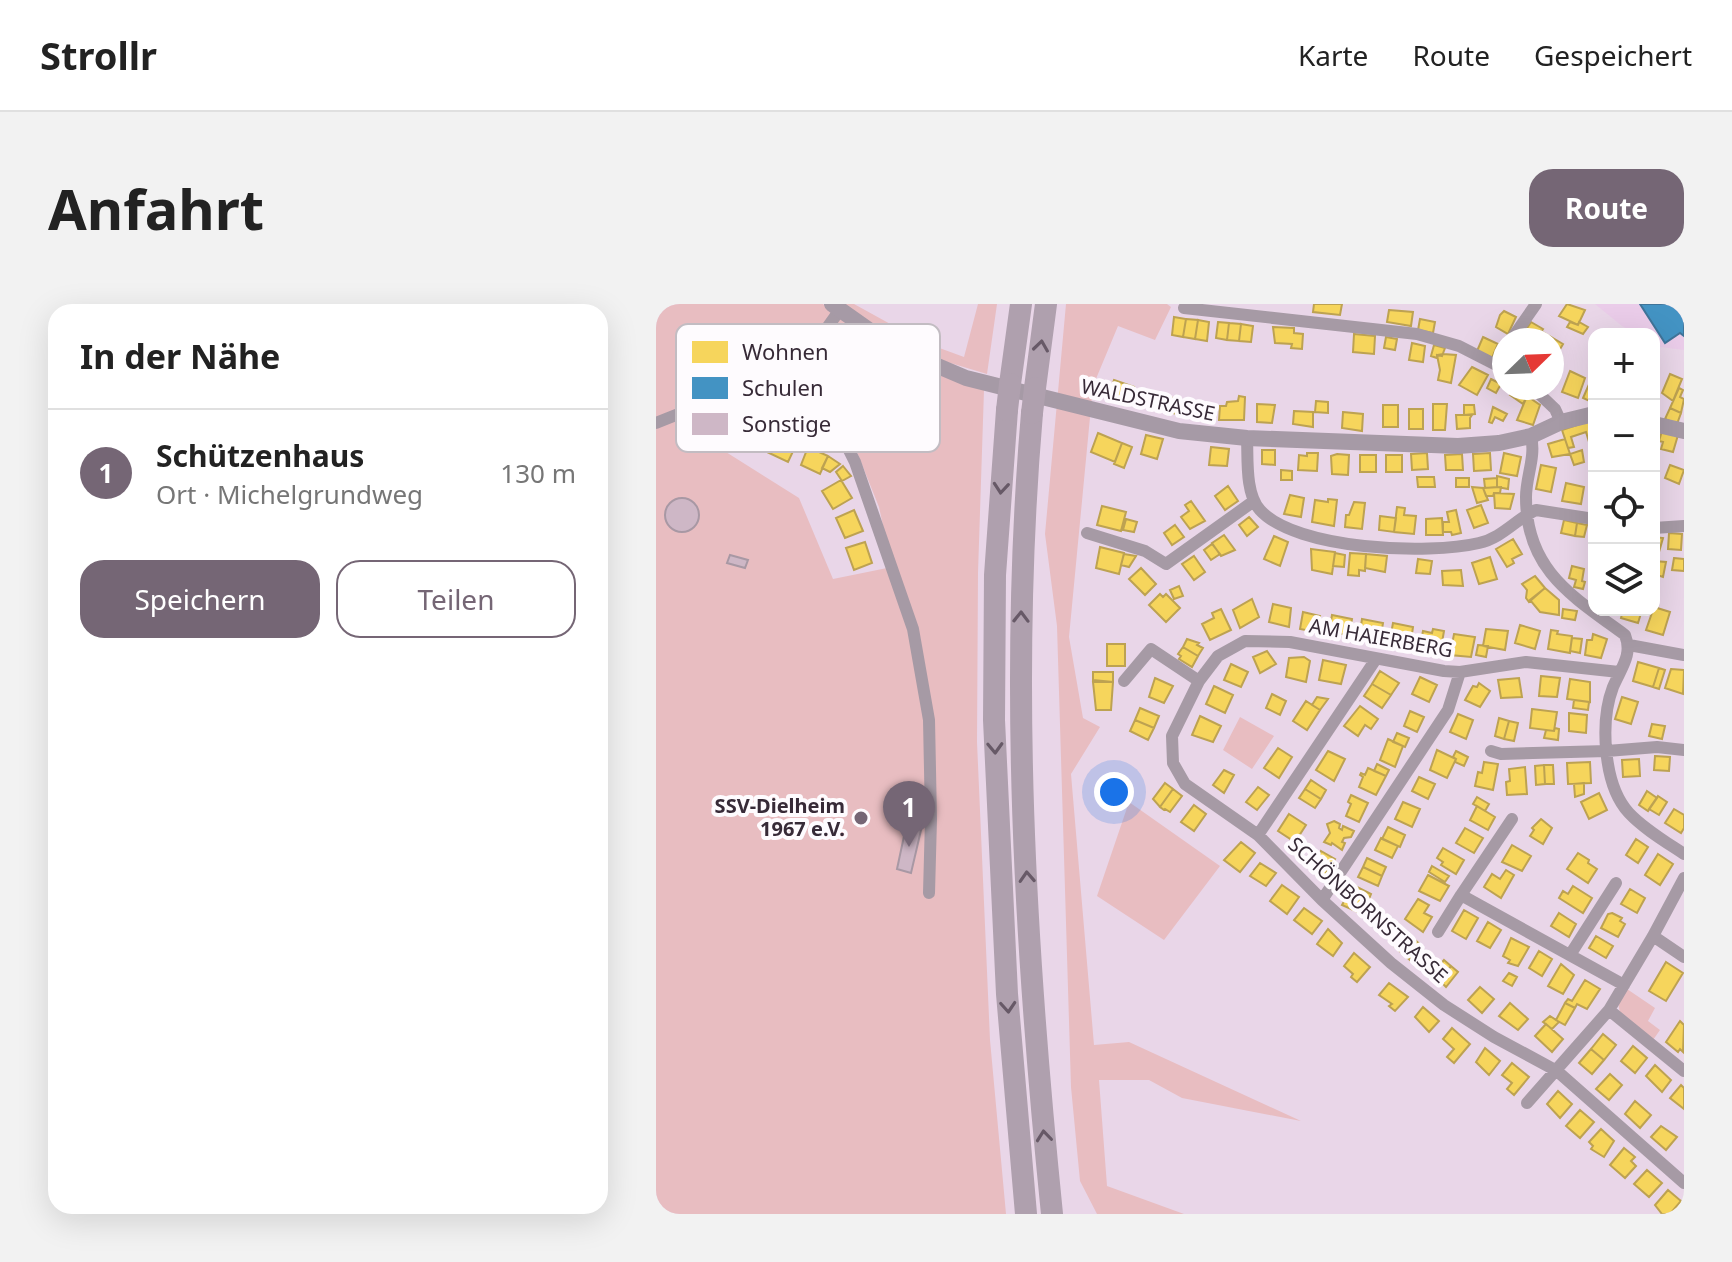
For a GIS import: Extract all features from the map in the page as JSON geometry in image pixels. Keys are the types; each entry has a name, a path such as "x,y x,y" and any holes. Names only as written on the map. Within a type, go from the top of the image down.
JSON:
{"highway":[{"path":"1021,304 1007,410 995,575 994,720 1007,994 1026,1214"},
{"path":"1046,304 1032,413 1023,553 1020,717 1033,991 1052,1214"}],"street":[{"path":"1519,328 1536,304"},
{"name":"WALDSTRASSE","path":"836,308 859,324"},
{"path":"1184,308 1417,334 1492,359"},
{"name":"WALDSTRASSE","path":"940,367 966,378 1179,431 1247,438 1458,446 1499,443 1531,436 1561,422 1588,415"},
{"path":"1546,400 1555,409 1561,422"},
{"path":"656,423 676,415"},
{"path":"1660,425 1684,431"},
{"path":"1531,436 1533,454 1526,484 1528,532 1548,572 1572,595 1625,635 1629,645 1629,654 1619,672 1606,713 1607,751 1613,787 1628,812 1684,854"},
{"path":"1247,438 1254,501 1260,511 1283,527 1304,535 1403,549 1430,549 1481,543 1505,532 1536,510 1547,509 1588,518"},
{"path":"849,452 881,531 913,629 929,720 929,893"},
{"path":"1087,533 1145,551 1166,564 1254,501"},
{"path":"1660,528 1684,526"},
{"name":"AM HAIERBERG","path":"1258,835 1185,784 1173,763 1172,736 1199,681 1218,656 1245,641 1290,642 1460,672 1526,662 1619,672"},
{"path":"1629,645 1684,655"},
{"path":"1124,681 1151,649 1199,681"},
{"path":"1258,835 1376,659"},
{"path":"1322,900 1448,710 1460,672"},
{"path":"1491,751 1501,754 1657,747 1684,750"},
{"path":"1438,932 1512,819"},
{"name":"SCHÖNBORNSTRASSE","path":"1258,835 1322,900 1391,963 1444,1005 1494,1037 1557,1071 1684,1183"},
{"path":"1527,1103 1609,1010 1684,878"},
{"path":"1570,955 1616,883"},
{"path":"1461,895 1624,985"},
{"path":"1653,936 1684,957"},
{"path":"1609,1010 1684,1071"}],"shaded area":[{"path":"656,304 823,304 847,324 676,324 676,452 726,452 799,498 833,579 892,567 879,507 857,452 940,452 940,375 984,390 977,742 990,1040 1006,1214 656,1214"},
{"path":"839,304 854,304 890,324 869,324"},
{"path":"978,304 997,304 987,374 940,360 940,348 964,357"},
{"path":"1066,304 1167,304 1171,307 1155,340 1118,326 1093,386 1069,637 1083,718 1100,727 1071,774 1094,1045 1129,1042 1301,1121 1182,1098 1149,1080 1099,1080 1107,1186 1184,1214 1097,1214 1080,1181 1071,1087 1057,626 1045,534"},
{"path":"1595,304 1684,304 1684,350 1660,347 1660,328 1622,326"},
{"path":"1240,717 1274,736 1252,769 1223,750"},
{"path":"1129,802 1220,866 1164,940 1097,896"},
{"path":"1627,989 1655,1008 1648,1021 1660,1030 1653,1040 1620,1013 1618,1003"}],"building: Wohnen":[{"path":"1314,304 1342,304 1340,315 1313,312"},
{"path":"1567,304 1585,310 1578,325 1559,316"},
{"path":"1389,310 1413,312 1411,326 1387,322"},
{"path":"1504,311 1516,317 1511,328 1496,327"},
{"path":"1174,317 1186,319 1183,337 1172,335"},
{"path":"1186,319 1198,320 1195,339 1183,337"},
{"path":"1420,319 1435,322 1433,333 1418,330"},
{"path":"1198,320 1209,322 1207,341 1195,339"},
{"path":"1218,322 1229,323 1227,340 1216,338"},
{"path":"1531,322 1541,328 1527,328"},
{"path":"1570,322 1578,325 1579,322 1588,327 1583,334 1567,327"},
{"path":"1229,323 1241,324 1239,341 1227,340"},
{"path":"1241,324 1253,326 1251,342 1239,341"},
{"path":"1273,327 1294,328 1294,333 1303,334 1302,349 1291,348 1292,344 1275,343"},
{"path":"1354,334 1375,336 1374,354 1353,352"},
{"path":"1386,337 1397,339 1395,350 1384,348"},
{"path":"1483,337 1492,341 1492,358 1477,351"},
{"path":"1412,343 1425,346 1423,362 1409,360"},
{"path":"1434,345 1445,348 1442,356 1431,356"},
{"path":"1437,355 1456,355 1451,383 1438,380"},
{"path":"1472,367 1488,375 1477,395 1459,385"},
{"path":"1570,371 1585,378 1578,398 1564,393"},
{"path":"1670,374 1682,379 1673,401 1662,393"},
{"path":"1114,380 1134,387 1130,401 1109,395"},
{"path":"1679,388 1683,390 1680,397 1684,399 1681,413 1670,408"},
{"path":"1145,391 1161,395 1158,410 1142,405"},
{"path":"1239,396 1245,397 1244,420 1219,420 1220,406 1238,401"},
{"path":"1169,397 1188,402 1185,416 1165,411"},
{"path":"1525,400 1533,400 1540,405 1533,425 1517,420"},
{"path":"1316,401 1328,402 1328,413 1315,412"},
{"path":"1197,403 1216,406 1213,422 1192,418"},
{"path":"1257,404 1275,405 1272,423 1257,422"},
{"path":"1433,404 1447,404 1445,430 1433,430"},
{"path":"1383,405 1398,405 1398,427 1383,427"},
{"path":"1464,405 1474,405 1475,414 1464,415"},
{"path":"1493,407 1507,414 1503,421 1495,417 1492,423 1489,422"},
{"path":"1670,408 1681,413 1677,424 1665,419"},
{"path":"1409,409 1423,409 1423,429 1409,429"},
{"path":"1294,411 1313,412 1313,427 1293,424"},
{"path":"1343,412 1363,414 1362,431 1342,428"},
{"path":"1456,415 1472,415 1470,428 1457,429"},
{"path":"1588,421 1588,439 1586,432 1571,437 1574,447 1568,448 1562,430"},
{"path":"1662,431 1678,435 1673,452 1661,449 1663,442 1660,438"},
{"path":"1098,433 1122,443 1115,462 1091,452"},
{"path":"1146,435 1163,439 1157,459 1141,454"},
{"path":"1565,439 1570,454 1552,457 1548,444"},
{"path":"1122,443 1132,447 1124,468 1114,464"},
{"path":"1211,447 1229,449 1227,466 1209,465"},
{"path":"1262,450 1275,450 1275,465 1262,464"},
{"path":"1582,450 1584,462 1574,465 1570,454"},
{"path":"767,452 793,452 788,462"},
{"path":"806,452 828,456 820,474 801,465"},
{"path":"1307,453 1318,453 1317,471 1298,470 1299,455 1307,456"},
{"path":"1427,453 1428,469 1412,470 1411,454"},
{"path":"1490,453 1491,470 1474,471 1473,454"},
{"path":"1504,453 1521,457 1517,476 1500,473"},
{"path":"1462,454 1463,470 1446,470 1445,455"},
{"path":"1349,455 1348,475 1332,474 1331,456"},
{"path":"1360,455 1376,455 1376,472 1360,472"},
{"path":"1386,455 1402,455 1402,472 1386,472"},
{"path":"828,456 840,464 830,472 822,468"},
{"path":"1541,465 1556,468 1551,492 1536,489"},
{"path":"1670,465 1684,470 1679,484 1665,478"},
{"path":"843,466 851,476 842,481 836,472"},
{"path":"1281,470 1292,471 1292,480 1281,480"},
{"path":"1497,476 1509,479 1508,489 1497,487"},
{"path":"1417,477 1434,477 1435,487 1418,487"},
{"path":"1456,478 1469,478 1469,487 1456,487"},
{"path":"1497,478 1497,487 1485,488 1484,479"},
{"path":"841,480 852,498 833,509 822,491"},
{"path":"1566,483 1584,487 1581,504 1562,501"},
{"path":"1228,486 1238,501 1225,510 1215,496"},
{"path":"1472,487 1483,488 1488,500 1477,503"},
{"path":"1501,487 1500,493 1493,496 1486,496 1483,488"},
{"path":"1494,493 1514,494 1510,509 1495,508"},
{"path":"1290,495 1304,498 1301,517 1284,514"},
{"path":"1328,499 1337,500 1334,526 1312,522 1315,500 1328,502"},
{"path":"1191,501 1205,521 1190,529 1181,517 1189,511 1185,505"},
{"path":"1354,502 1365,503 1362,529 1345,527 1346,515 1349,515"},
{"path":"1481,505 1488,523 1474,528 1467,510"},
{"path":"1102,506 1126,512 1121,531 1097,525"},
{"path":"1397,507 1405,508 1404,515 1416,516 1414,534 1394,532"},
{"path":"854,510 863,531 845,538 836,518"},
{"path":"1456,510 1461,533 1452,535 1451,532 1443,532 1443,522 1449,522 1447,512"},
{"path":"1380,516 1396,518 1394,532 1379,530"},
{"path":"1249,517 1258,527 1247,536 1239,525"},
{"path":"1442,518 1443,535 1426,535 1426,519"},
{"path":"1126,519 1137,522 1134,532 1123,530"},
{"path":"1564,520 1577,523 1575,536 1561,533"},
{"path":"1577,523 1587,525 1584,537 1575,536"},
{"path":"1175,525 1184,537 1172,545 1164,533"},
{"path":"1669,533 1682,534 1681,550 1668,549"},
{"path":"1224,535 1235,550 1221,556 1212,543"},
{"path":"1274,536 1288,542 1280,566 1264,559"},
{"path":"1513,539 1522,554 1512,559 1514,563 1507,567 1496,549"},
{"path":"865,542 872,563 854,570 846,548"},
{"path":"1212,544 1220,554 1211,560 1204,550"},
{"path":"1100,547 1124,553 1119,574 1096,568"},
{"path":"1311,549 1335,552 1332,574 1312,570"},
{"path":"1335,553 1345,555 1344,567 1333,566"},
{"path":"1350,553 1366,554 1365,571 1359,570 1359,576 1348,575"},
{"path":"1124,554 1136,556 1129,567 1121,565"},
{"path":"1366,554 1387,556 1385,572 1365,568"},
{"path":"1194,556 1205,572 1194,580 1182,564"},
{"path":"1490,557 1497,579 1479,584 1472,563"},
{"path":"1674,558 1684,559 1684,571 1672,570"},
{"path":"1418,559 1432,561 1430,574 1416,573"},
{"path":"1660,562 1666,562 1663,577 1660,576"},
{"path":"1572,566 1584,569 1583,589 1574,587 1576,580 1569,578"},
{"path":"1141,568 1156,584 1145,595 1129,579"},
{"path":"1461,570 1463,586 1443,585 1442,571"},
{"path":"1535,576 1545,588 1529,602 1527,590 1522,584"},
{"path":"1179,586 1183,596 1174,599 1170,590"},
{"path":"1545,588 1559,600 1559,615 1540,612 1530,600"},
{"path":"1160,594 1163,597 1166,594 1180,608 1166,622 1149,605"},
{"path":"1252,599 1259,617 1240,628 1233,610"},
{"path":"1273,604 1291,608 1289,627 1269,622"},
{"path":"1221,609 1231,630 1210,640 1202,624 1214,618 1212,613"},
{"path":"1563,609 1577,611 1575,620 1562,618"},
{"path":"1660,609 1670,612 1663,635 1646,630 1651,616 1660,616"},
{"path":"1303,612 1320,616 1317,632 1300,629"},
{"path":"1332,615 1352,619 1349,635 1329,632"},
{"path":"1622,616 1640,616 1638,623"},
{"path":"1362,619 1383,623 1382,629 1386,630 1384,643 1359,639"},
{"path":"1393,623 1413,627 1410,648 1389,645"},
{"path":"1520,625 1540,631 1535,649 1515,643"},
{"path":"1433,629 1444,631 1440,654 1419,650 1423,631 1432,633"},
{"path":"1486,629 1508,631 1505,650 1483,646"},
{"path":"1551,630 1572,636 1570,653 1548,649"},
{"path":"1454,634 1475,637 1471,657 1450,655"},
{"path":"1593,634 1607,639 1601,658 1585,655 1587,640 1592,640"},
{"path":"1572,638 1582,639 1580,653 1570,651"},
{"path":"1187,639 1203,648 1198,656 1183,647"},
{"path":"1107,644 1125,644 1125,666 1107,666"},
{"path":"1478,645 1488,646 1486,657 1476,655"},
{"path":"1183,647 1198,656 1192,667 1179,659 1181,656 1178,654"},
{"path":"1267,651 1276,664 1260,673 1253,657"},
{"path":"1304,657 1310,661 1306,682 1286,677 1289,658"},
{"path":"1323,660 1346,665 1341,684 1319,680"},
{"path":"1638,662 1659,668 1653,687 1633,681"},
{"path":"1231,664 1248,672 1241,687 1224,680"},
{"path":"1659,668 1665,670 1659,689 1653,687"},
{"path":"1671,669 1684,670 1683,694 1665,688"},
{"path":"1380,671 1399,683 1391,695 1372,684"},
{"path":"1093,672 1113,672 1113,682 1093,680"},
{"path":"1541,676 1560,678 1557,697 1539,696"},
{"path":"1420,677 1437,685 1429,702 1412,694"},
{"path":"1155,678 1173,686 1164,703 1149,697"},
{"path":"1519,678 1522,697 1501,698 1498,680"},
{"path":"1570,679 1590,682 1590,702 1567,699"},
{"path":"1093,682 1113,682 1111,710 1096,710"},
{"path":"1479,683 1490,691 1480,707 1465,700 1473,686 1477,687"},
{"path":"1372,684 1391,695 1382,708 1364,696"},
{"path":"1214,686 1233,695 1225,713 1206,704"},
{"path":"1272,694 1286,701 1280,715 1266,708"},
{"path":"1317,697 1328,699 1320,710 1312,705"},
{"path":"1622,697 1638,702 1631,724 1615,719"},
{"path":"1574,700 1589,702 1588,710 1573,708"},
{"path":"1306,701 1320,710 1307,730 1293,721"},
{"path":"1360,706 1378,719 1371,729 1365,725 1358,736 1344,726"},
{"path":"1140,708 1159,716 1154,728 1135,720"},
{"path":"1532,709 1557,712 1554,731 1530,728"},
{"path":"1410,711 1424,717 1417,732 1404,726"},
{"path":"1569,713 1587,715 1586,733 1569,731"},
{"path":"1458,714 1473,720 1466,739 1450,732"},
{"path":"1200,716 1221,726 1213,742 1192,735"},
{"path":"1499,718 1509,721 1504,739 1495,736"},
{"path":"1135,720 1154,728 1148,740 1130,731"},
{"path":"1509,721 1518,723 1514,741 1504,739"},
{"path":"1652,724 1665,726 1662,739 1649,736"},
{"path":"1555,728 1559,729 1558,740 1544,738 1546,730 1554,731"},
{"path":"1397,733 1409,738 1405,747 1393,742"},
{"path":"1388,739 1403,746 1395,767 1380,760"},
{"path":"1278,748 1292,757 1279,778 1264,768"},
{"path":"1437,750 1456,759 1447,778 1430,770"},
{"path":"1328,751 1345,759 1334,781 1316,770"},
{"path":"1456,751 1468,757 1464,766 1455,762 1453,757"},
{"path":"1655,756 1670,757 1669,771 1654,770"},
{"path":"1639,759 1640,776 1623,777 1622,760"},
{"path":"1484,762 1498,764 1493,790 1475,786"},
{"path":"1590,762 1591,783 1568,784 1567,763"},
{"path":"1377,764 1389,770 1386,776 1374,771"},
{"path":"1544,765 1545,784 1536,785 1535,766"},
{"path":"1544,765 1553,765 1554,784 1545,784"},
{"path":"1525,767 1527,794 1507,795 1509,769"},
{"path":"1368,768 1386,776 1376,795 1359,787 1363,777 1360,775 1365,775"},
{"path":"1224,770 1234,775 1224,793 1213,785"},
{"path":"1419,777 1435,784 1428,799 1412,791"},
{"path":"1311,780 1326,790 1321,799 1305,789"},
{"path":"1165,783 1173,789 1160,807 1153,799"},
{"path":"1584,783 1584,794 1575,797 1574,784"},
{"path":"1258,787 1269,795 1257,810 1246,802"},
{"path":"1173,789 1182,796 1170,812 1160,807"},
{"path":"1305,789 1321,799 1315,808 1299,798"},
{"path":"1647,791 1657,798 1648,811 1639,805"},
{"path":"1599,793 1607,810 1589,819 1581,802"},
{"path":"1351,795 1368,803 1359,822 1346,816"},
{"path":"1658,796 1667,802 1659,815 1649,809"},
{"path":"1477,797 1489,804 1485,811 1473,804"},
{"path":"1403,802 1420,809 1412,827 1395,819"},
{"path":"1194,805 1206,814 1194,831 1181,822"},
{"path":"1477,806 1495,817 1488,830 1470,820"},
{"path":"1674,809 1684,815 1681,833 1665,823"},
{"path":"1289,814 1306,825 1295,842 1278,831"},
{"path":"1541,819 1552,828 1543,844 1530,836 1534,830 1532,828"},
{"path":"1334,821 1340,824 1342,830 1343,826 1354,831 1351,837 1344,838 1342,850 1324,842 1330,833 1327,824"},
{"path":"1388,827 1405,835 1400,847 1382,839"},
{"path":"1465,828 1483,838 1474,853 1456,843"},
{"path":"1381,838 1398,846 1392,858 1375,850"},
{"path":"1636,839 1648,847 1638,863 1626,855"},
{"path":"1241,842 1255,853 1240,872 1224,860"},
{"path":"1512,845 1531,856 1522,871 1502,862"},
{"path":"1443,848 1464,860 1456,874 1441,865 1443,862 1437,858"},
{"path":"1321,851 1335,859 1324,876 1305,862 1311,853 1318,857"},
{"path":"1578,853 1597,869 1588,883 1567,869"},
{"path":"1658,854 1673,864 1660,885 1645,875"},
{"path":"1367,858 1386,867 1382,876 1363,867"},
{"path":"1260,863 1276,873 1266,886 1250,876"},
{"path":"1432,866 1449,876 1445,882 1429,872"},
{"path":"1363,867 1382,876 1378,886 1358,877"},
{"path":"1506,870 1514,875 1501,898 1484,887 1492,874 1500,879"},
{"path":"1428,875 1449,886 1440,901 1419,891"},
{"path":"1349,883 1371,894 1360,913 1342,905"},
{"path":"1282,885 1299,897 1287,914 1270,901"},
{"path":"1573,886 1592,898 1583,913 1559,898 1563,891 1568,894"},
{"path":"1630,889 1645,898 1637,913 1621,904"},
{"path":"1418,899 1429,905 1424,913 1432,917 1423,932 1405,919"},
{"path":"1304,908 1322,921 1312,934 1294,920"},
{"path":"1464,910 1478,918 1466,939 1452,931"},
{"path":"1559,913 1576,924 1569,937 1551,926"},
{"path":"1608,914 1622,918 1620,921 1625,924 1618,937 1601,928"},
{"path":"1488,922 1501,930 1490,948 1477,941"},
{"path":"1328,929 1342,943 1333,956 1317,944"},
{"path":"1407,933 1422,946 1410,960 1395,947"},
{"path":"1596,936 1613,946 1606,958 1589,948"},
{"path":"1511,938 1529,947 1518,966 1508,963 1510,960 1503,956"},
{"path":"1539,951 1552,959 1542,976 1529,968"},
{"path":"1354,953 1370,967 1357,982 1344,966"},
{"path":"1444,960 1451,966 1439,980 1432,974"},
{"path":"1666,962 1683,973 1666,1001 1649,991"},
{"path":"1561,964 1574,975 1563,994 1548,986"},
{"path":"1451,966 1458,972 1446,987 1439,980"},
{"path":"1509,973 1517,977 1512,986 1503,981"},
{"path":"1585,980 1600,989 1587,1009 1565,1003 1568,999 1572,1001"},
{"path":"1389,983 1408,997 1395,1011 1389,1006 1392,1004 1379,995"},
{"path":"1480,987 1494,999 1482,1013 1468,1000"},
{"path":"1510,1003 1528,1019 1518,1030 1499,1016"},
{"path":"1565,1003 1575,1008 1565,1025 1556,1020"},
{"path":"1423,1007 1439,1021 1429,1032 1415,1017"},
{"path":"1550,1016 1559,1022 1552,1029 1543,1022"},
{"path":"1680,1021 1684,1025 1683,1052 1680,1049 1678,1052 1666,1042"},
{"path":"1546,1024 1563,1039 1552,1052 1535,1036"},
{"path":"1452,1028 1470,1044 1454,1063 1447,1057 1454,1049 1443,1039"},
{"path":"1603,1034 1616,1045 1604,1060 1591,1049"},
{"path":"1633,1046 1647,1058 1635,1073 1621,1061"},
{"path":"1485,1048 1500,1061 1489,1075 1476,1062"},
{"path":"1591,1049 1604,1060 1592,1074 1579,1063"},
{"path":"1512,1063 1529,1077 1514,1095 1507,1089 1512,1083 1502,1075"},
{"path":"1655,1065 1671,1080 1662,1092 1646,1076"},
{"path":"1610,1074 1622,1085 1609,1100 1596,1089"},
{"path":"1681,1085 1684,1088 1684,1109 1670,1098"},
{"path":"1558,1091 1572,1104 1560,1118 1547,1104"},
{"path":"1635,1101 1651,1115 1640,1128 1625,1114"},
{"path":"1580,1110 1594,1122 1580,1138 1566,1126"},
{"path":"1661,1126 1677,1137 1666,1150 1651,1137"},
{"path":"1601,1129 1614,1141 1604,1157 1591,1149 1593,1146 1589,1142"},
{"path":"1624,1148 1635,1157 1631,1161 1636,1166 1625,1178 1610,1165"},
{"path":"1647,1170 1662,1183 1649,1197 1634,1184"},
{"path":"1668,1190 1681,1201 1670,1214 1662,1214 1655,1205"},
{"path":"1681,1201 1684,1214 1670,1214"}],"building: Schulen":[{"path":"1640,304 1684,304 1684,336 1680,333 1665,343 1660,328 1655,328"}],"building: Sonstige":[{"path":"682,498 694,503 699,515 694,527 682,532 670,527 665,515 670,503"},
{"path":"730,555 748,560 745,568 727,563"},
{"path":"907,822 922,826 911,873 897,869"}],"place":[{"name":"SSV-Dielheim 1967 e.V.","path":"861,818"},
{"name":"Schützenhaus","path":"909,847"}]}
